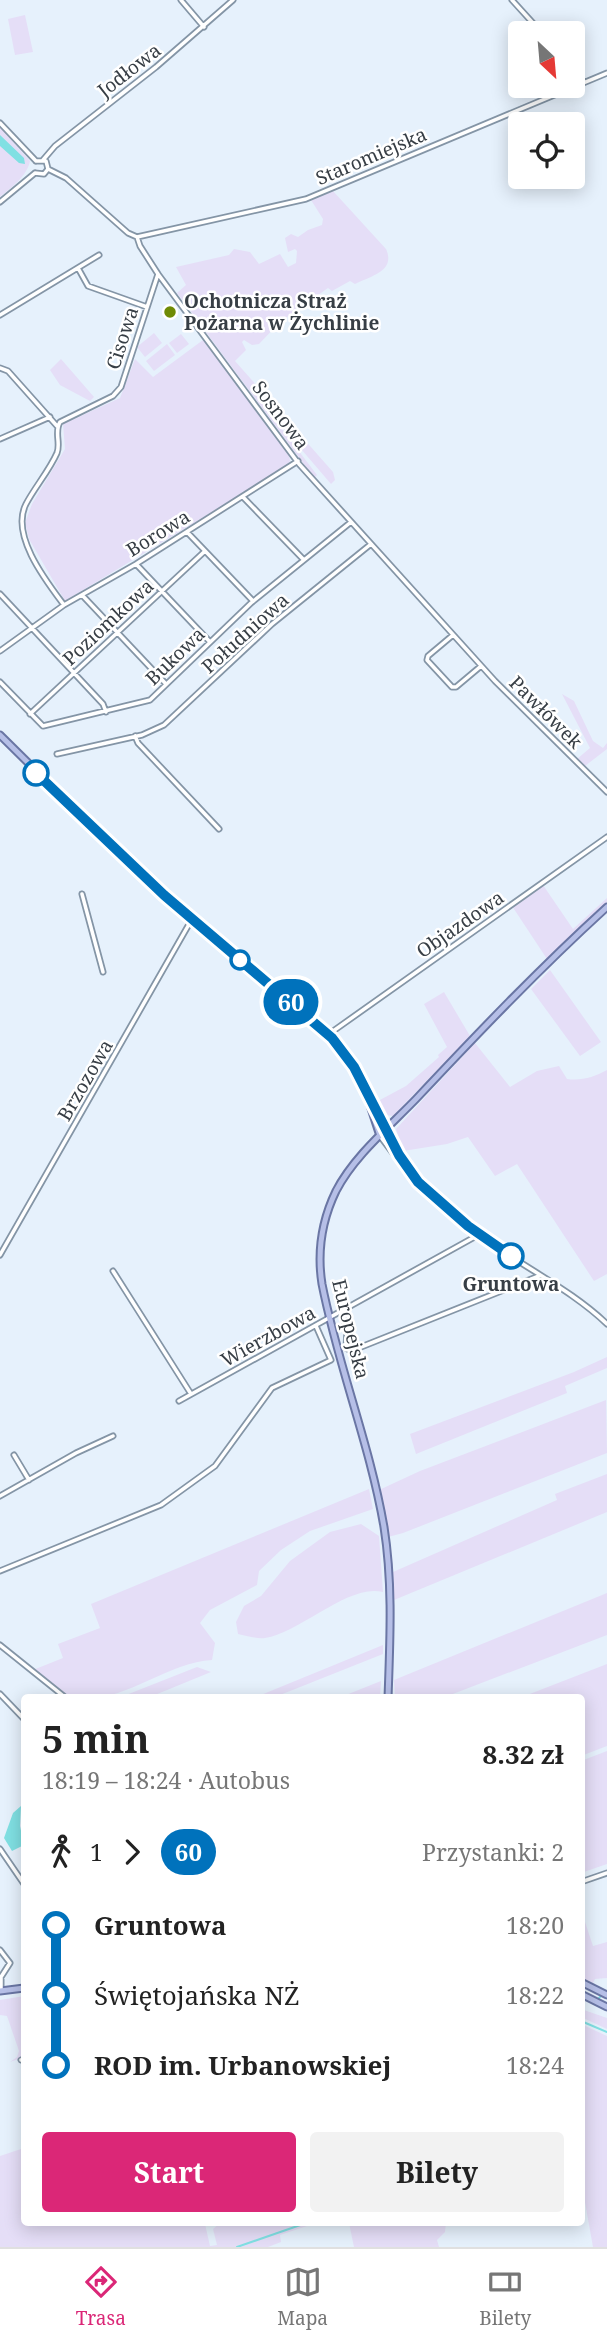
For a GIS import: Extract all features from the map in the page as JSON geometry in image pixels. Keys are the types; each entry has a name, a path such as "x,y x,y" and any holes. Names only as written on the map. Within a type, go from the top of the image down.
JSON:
{"main road":[{"path":"0,735 88,824 191,919 329,1034 348,1057 386,1130"},
{"name":"Europejska","path":"388,1694 391,1601 386,1539 373,1477 330,1318 320,1267 326,1219 343,1180 380,1136 514,996 607,907"},
{"path":"366,1090 380,1136"},
{"path":"585,1984 607,1995"},
{"path":"0,1991 21,1988"},
{"path":"585,1996 607,2007"}],"street":[{"path":"181,0 204,27"},
{"name":"Jodłowa","path":"43,160 55,146 146,75 233,0"},
{"path":"512,0 530,21"},
{"name":"Staromiejska","path":"585,82 607,73"},
{"name":"Staromiejska","path":"137,237 306,199 546,98"},
{"path":"0,123 34,167 41,175 48,169 43,160 34,167 0,202"},
{"name":"Sosnowa","path":"48,169 61,174 128,233 137,237 140,247 158,274 298,461 495,681"},
{"path":"0,315 99,255"},
{"path":"78,268 88,286 148,307"},
{"name":"Cisowa","path":"57,426 109,398 118,390 158,274"},
{"path":"0,368 8,371 57,426 58,452 26,503 21,521 23,538 64,606"},
{"path":"0,439 50,417"},
{"name":"Borowa","path":"0,651 64,606 136,564 298,461"},
{"path":"243,497 304,560"},
{"name":"Bukowa","path":"0,682 46,727 145,703 253,601 351,522"},
{"path":"187,532 253,601"},
{"name":"Południowa","path":"57,754 135,736 167,724 272,624 371,544"},
{"name":"Poziomkowa","path":"30,714 205,551"},
{"path":"136,564 210,642"},
{"path":"0,594 103,704 106,712"},
{"path":"82,595 166,684"},
{"path":"453,635 428,656 427,660 453,687 481,666"},
{"name":"Pawłówek","path":"495,681 607,792"},
{"path":"135,736 138,743 219,829"},
{"name":"Objazdowa","path":"329,1034 607,837"},
{"path":"82,894 103,972"},
{"name":"Brzozowa","path":"0,1255 191,919"},
{"path":"386,1130 418,1182"},
{"path":"380,1136 399,1163 418,1182 480,1234 589,1308 607,1324"},
{"name":"Wierzbowa","path":"179,1401 480,1234"},
{"path":"113,1271 191,1394"},
{"path":"342,1311 346,1322 346,1348 354,1351 540,1275"},
{"path":"0,1571 152,1510 211,1469 272,1388 331,1360 316,1326"},
{"path":"0,1496 76,1453 113,1436"},
{"path":"14,1455 29,1480"},
{"path":"0,1645 61,1694"},
{"path":"0,1694 21,1716"},
{"path":"0,1849 21,1880"},
{"path":"585,1881 607,1873"},
{"path":"0,1950 10,1963 1,1977 0,1991"}],"shaded area":[{"path":"25,15 33,52 15,55 8,19"},
{"path":"0,127 30,161 22,176 0,197"},
{"path":"333,191 386,249 388,263 380,272 355,284 350,281 332,291 328,288 280,322 259,344 252,345 244,340 242,342 246,350 235,361 333,472 335,480 331,484 283,428 317,475 314,478 177,293 186,285 176,267 229,255 234,249 250,252 259,264 280,254 288,267 296,263 297,251 295,249 288,252 285,238 291,234 298,237 322,225 323,219 311,200"},
{"path":"154,333 162,343 145,357 137,347"},
{"path":"181,334 189,344 177,353 169,343"},
{"path":"203,340 289,455 288,466 65,601 29,539 25,523 32,504 65,449 63,424 120,398 135,359 153,377"},
{"path":"167,344 175,355 154,371 146,361"},
{"path":"61,359 94,397 90,401 60,385 50,370"},
{"path":"562,694 574,701 593,741 603,748 607,743 607,749 585,766 577,759 590,748"},
{"path":"543,885 573,929 607,898 607,902 547,959 512,906"},
{"path":"550,970 601,1042 580,1056 531,989"},
{"path":"444,992 470,1036 393,1116 386,1115 378,1101 406,1086 447,1047 424,1004"},
{"path":"475,1043 510,1087 537,1071 559,1066 567,1079 588,1078 607,1070 607,1274 594,1281 517,1164 495,1176 468,1137 447,1144 403,1151 396,1129"},
{"path":"607,1357 607,1368 565,1386 567,1393 416,1454 410,1434"},
{"path":"606,1400 607,1453 388,1537 379,1490 420,1471"},
{"path":"607,1474 607,1512 394,1600 393,1572 557,1500 555,1494"},
{"path":"369,1489 373,1509 310,1531 281,1550 259,1571 257,1585 210,1610 200,1623 215,1643 212,1660 177,1668 114,1694 65,1694 33,1670 63,1658 58,1644 100,1628 91,1604"},
{"path":"361,1524 379,1536 383,1592 370,1591 340,1601 279,1634 255,1638 238,1634 236,1622 244,1606 261,1596 290,1561 330,1532"},
{"path":"607,1593 607,1635 453,1694 395,1694 394,1680"},
{"path":"383,1645 383,1654 283,1694 263,1694"},
{"path":"607,1664 607,1746 585,1754 585,1694 530,1694"},
{"path":"197,1667 211,1672 157,1694 129,1694"},
{"path":"381,1681 380,1694 348,1694"},
{"path":"607,1751 607,1864 585,1872 585,1759"},
{"path":"585,1922 593,1946 607,1942 607,1978 595,1979 593,1983 585,1980"},
{"path":"21,1996 21,2058 10,2062 17,2057 19,2051 7,2016 0,2015 0,2000"},
{"path":"585,2010 607,2018 607,2029 585,2019"},
{"path":"585,2026 607,2036 607,2247 593,2247 585,2202"},
{"path":"21,2149 21,2226 205,2226 210,2246 217,2245 213,2229 216,2226 307,2226 280,2235 281,2242 268,2247 0,2247 0,2156"},
{"path":"350,2226 446,2226 445,2232 437,2240 439,2247 354,2247"}],"water":[{"path":"0,135 24,158 25,164 19,163 0,146"},
{"path":"21,1806 21,1846 12,1851 4,1838 13,1813"}],"waterway":[{"path":"585,2023 607,2032"},
{"path":"237,2247 297,2226"}],"bus line":[{"name":"60","path":"36,773 164,895 332,1038 354,1067 399,1155 418,1182 468,1226 511,1256"}],"place":[{"name":"Ochotnicza Straż Pożarna w Żychlinie","path":"170,312"},
{"name":"Gruntowa","path":"511,1256"}]}
